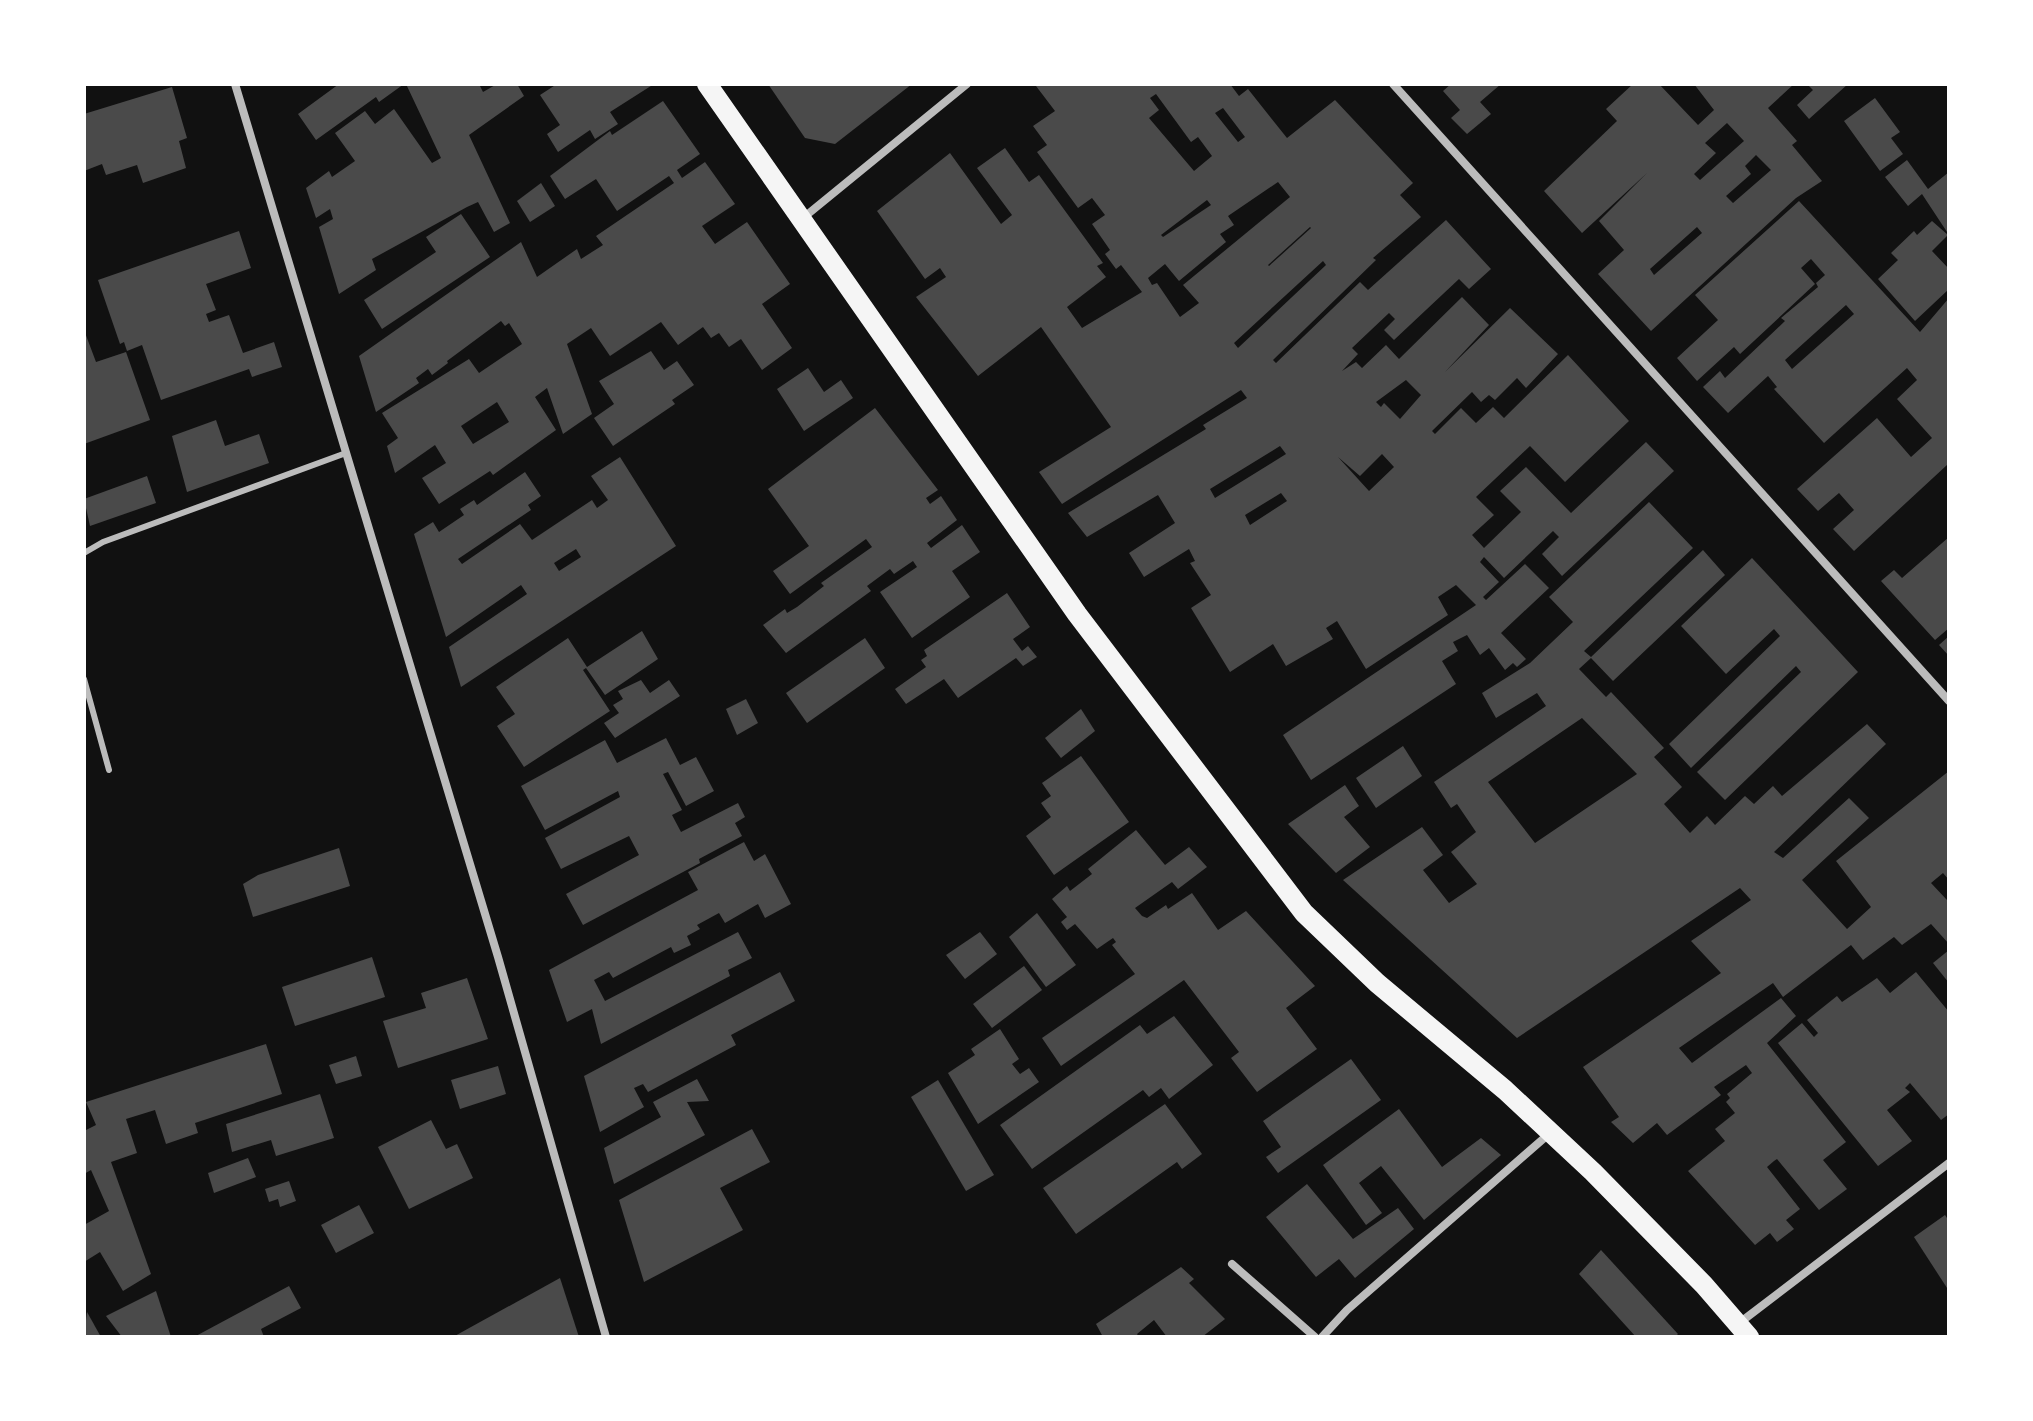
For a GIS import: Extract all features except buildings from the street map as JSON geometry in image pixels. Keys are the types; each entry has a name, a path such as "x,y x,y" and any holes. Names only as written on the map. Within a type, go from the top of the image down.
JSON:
{"main road":[{"path":"707,84 1077,614 1304,913 1377,983 1505,1090 1550,1132 1704,1285 1743,1331"}],"street":[{"path":"235,84 498,957 606,1337"},
{"path":"803,218 967,84"},
{"path":"1393,84 1949,701"},
{"path":"1322,1337 1347,1310 1550,1132"},
{"path":"1743,1331 1949,1163"},
{"path":"1232,1264 1315,1337"}],"lane":[{"path":"84,553 103,542 346,453"},
{"path":"84,679 109,770"}]}
